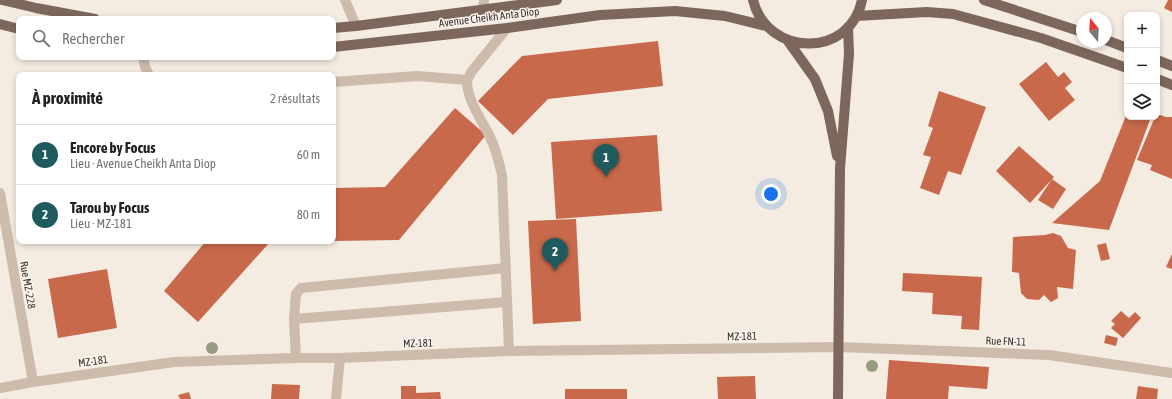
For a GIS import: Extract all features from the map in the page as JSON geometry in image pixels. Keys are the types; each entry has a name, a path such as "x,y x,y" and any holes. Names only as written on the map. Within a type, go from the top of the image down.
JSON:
{"main road":[{"path":"2,0 79,16"},
{"name":"Avenue Cheikh Anta Diop","path":"336,28 356,26 484,5 557,0"},
{"path":"753,0 758,15 766,26 776,35 788,41 801,44 814,44 826,41 838,35 848,27 856,16 862,0"},
{"path":"984,0 999,2 1076,30"},
{"name":"Avenue Cheikh Anta Diop","path":"336,47 507,28 600,15 675,11 725,16 766,26"},
{"path":"856,16 927,12 953,14 1041,38 1124,67"},
{"path":"0,24 16,28"},
{"path":"838,399 840,168 849,54 848,27"},
{"path":"788,41 815,79 828,111 840,168"},
{"path":"1112,42 1124,47"},
{"path":"1160,61 1172,66"},
{"path":"1160,80 1172,85"}],"street":[{"path":"345,0 356,26"},
{"path":"507,28 472,71 467,80 469,97 491,138 502,175 509,351"},
{"path":"144,60 148,72"},
{"path":"336,82 417,76 467,80"},
{"name":"Rue MZ-228","path":"0,193 33,382"},
{"path":"296,358 294,319 296,294 301,288 506,268"},
{"path":"294,319 507,302"},
{"name":"MZ-181","path":"0,388 174,362 340,358 509,351 838,347"},
{"name":"Rue FN-11","path":"838,347 1049,355 1172,373"},
{"path":"336,399 340,358"}],"building":[{"path":"1168,0 1172,0 1172,12 1164,8"},
{"path":"658,41 663,86 548,99 513,135 478,101 522,56"},
{"path":"1046,62 1058,77 1064,72 1072,82 1065,88 1075,100 1049,121 1019,84"},
{"path":"939,91 986,107 961,175 948,171 939,195 920,188 931,157 923,155 933,128 928,126"},
{"path":"455,108 486,135 399,240 336,241 336,188 385,187"},
{"path":"1160,115 1172,117 1172,179 1150,170 1152,165 1137,160 1154,120 1160,120"},
{"path":"1124,120 1150,120 1109,230 1052,223 1100,181"},
{"path":"657,135 662,211 556,219 551,142"},
{"path":"1019,146 1054,177 1030,203 996,171"},
{"path":"1052,179 1066,189 1053,209 1038,200"},
{"path":"576,219 581,321 533,324 528,221"},
{"path":"1053,233 1061,236 1068,248 1076,250 1073,289 1057,287 1058,298 1051,302 1044,295 1039,300 1027,299 1021,293 1019,273 1012,272 1013,237"},
{"path":"1106,243 1110,259 1101,261 1097,245"},
{"path":"203,244 268,244 198,322 164,291"},
{"path":"1172,254 1172,269 1166,267"},
{"path":"107,269 117,328 58,338 48,279"},
{"path":"903,273 982,277 979,330 961,329 962,316 932,314 933,293 902,291"},
{"path":"1121,311 1129,318 1135,312 1141,318 1123,338 1111,328 1115,324 1111,321"},
{"path":"1106,335 1118,338 1116,346 1104,343"},
{"path":"889,360 989,367 987,389 949,386 948,399 886,399"},
{"path":"755,376 756,399 718,399 717,377"},
{"path":"272,384 300,385 299,399 271,399"},
{"path":"401,386 416,386 416,393 440,392 441,399 401,399"},
{"path":"1138,386 1158,389 1157,399 1136,399"},
{"path":"565,389 627,389 627,399 565,399"},
{"path":"189,392 191,399 180,399 178,395"}],"place":[{"name":"Encore by Focus","path":"606,177"},
{"name":"Tarou by Focus","path":"555,271"}]}
